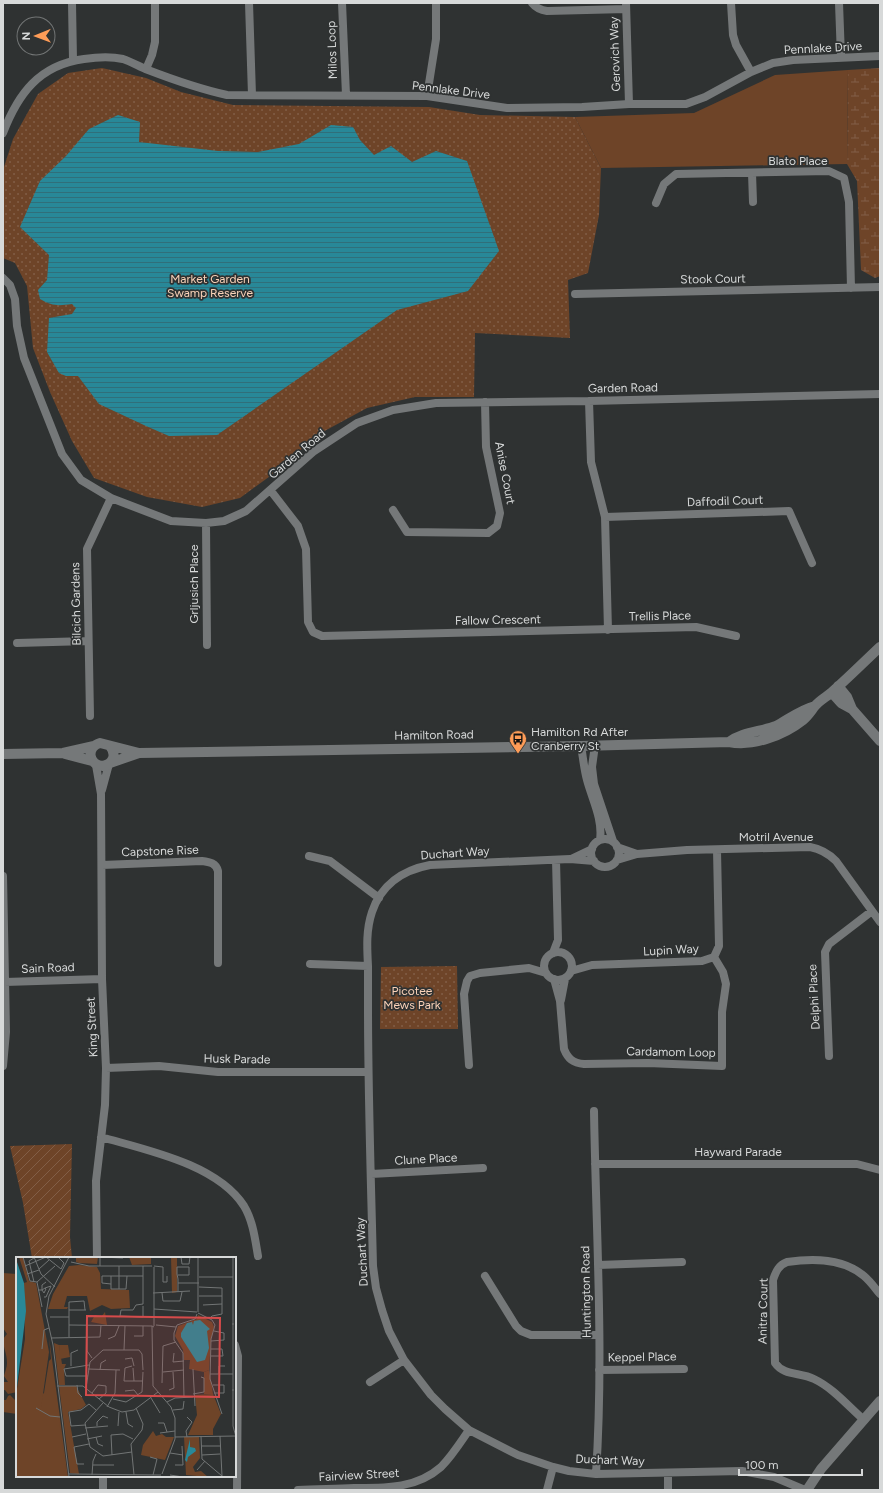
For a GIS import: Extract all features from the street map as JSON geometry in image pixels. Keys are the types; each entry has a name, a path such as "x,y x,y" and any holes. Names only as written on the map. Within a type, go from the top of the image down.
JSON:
{"main road":[{"name":"Hamilton Road","path":"110,746 139,753 749,742 767,738 779,729 803,720 815,706 835,690 880,647"},
{"path":"835,690 847,697 852,709 880,741"},
{"path":"3,754 63,753 104,743 113,749 114,756 110,763 103,766 63,753"},
{"path":"94,746 90,753 94,763"},
{"name":"Hamilton Road","path":"110,763 139,753"},
{"path":"806,1490 821,1469 880,1401"}],"street":[{"path":"72,3 73,60"},
{"path":"146,69 156,42 155,3"},
{"path":"250,3 252,95"},
{"name":"Milos Loop","path":"342,3 346,95"},
{"path":"427,96 436,39 436,3"},
{"path":"532,3 536,8 547,11 626,6"},
{"path":"731,3 733,35 736,45 752,72"},
{"path":"839,3 841,57"},
{"name":"Gerovich Way","path":"626,6 629,104"},
{"name":"Pennlake Drive","path":"4,128 20,98 34,81 52,68 73,60 97,57 114,58 132,62 146,69 200,88 227,95 427,96 507,108 582,107 629,104 686,104 705,97 752,72 783,61 880,56"},
{"name":"Blato Place","path":"656,203 664,184 676,174 829,171 844,178 849,202 851,288"},
{"path":"752,173 753,202"},
{"name":"Garden Road","path":"3,278 10,285 15,300 17,326 24,358 62,454 81,480 111,498 171,521 206,524 224,521 246,512 313,452 357,423 393,410 436,403 880,394"},
{"name":"Stook Court","path":"575,294 851,288 880,286"},
{"path":"589,401 591,462 605,517 608,630"},
{"name":"Anise Court","path":"393,510 407,532 488,533 497,526 500,513 486,447 485,402"},
{"name":"Fallow Crescent","path":"270,491 298,526 306,549 308,622 312,632 322,636 608,630"},
{"name":"Bilcich Gardens","path":"90,716 87,549 111,498"},
{"name":"Daffodil Court","path":"605,517 789,511 812,563"},
{"name":"Grljusich Place","path":"206,524 207,645"},
{"name":"Trellis Place","path":"608,630 696,627 736,636"},
{"path":"17,643 88,641"},
{"path":"595,745 592,767 594,784 619,854 617,860 612,865 606,867 599,866 594,861 592,855 592,849 595,844 600,840 606,839 615,844"},
{"path":"581,746 586,778 599,816 601,829 600,840"},
{"name":"King Street","path":"94,763 101,794 102,979 106,1068 105,1105 96,1181 97,1257"},
{"name":"King Street","path":"101,794 110,763"},
{"name":"Motril Avenue","path":"615,844 637,854"},
{"name":"Motril Avenue","path":"617,860 637,854 687,850 818,848 836,861 880,922"},
{"name":"Duchart Way","path":"570,859 592,849"},
{"name":"Lupin Way","path":"571,971 592,965 702,961 714,957 719,946 718,850"},
{"path":"309,856 330,861 379,898"},
{"name":"Duchart Way","path":"594,861 570,859 430,865 420,867 410,870 393,881 379,898 372,913 369,924 367,945 368,1072 373,1266 376,1288 389,1331 404,1360 431,1395 469,1430 518,1455 553,1467 596,1474 742,1471 774,1477 806,1490"},
{"path":"553,954 558,940 556,860"},
{"name":"Capstone Rise","path":"102,865 202,861 216,865 218,871 218,963"},
{"name":"Sain Road","path":"3,876 5,982 102,979"},
{"name":"Delphi Place","path":"829,1056 825,952 829,944 872,911"},
{"path":"469,1065 464,994 467,981 470,976 511,968 529,968 546,974 554,979 565,979 571,971 572,966 568,956 558,940"},
{"path":"546,974 544,967 550,954 558,952 568,956"},
{"name":"Lupin Way","path":"568,956 592,965"},
{"name":"Cardamom Loop","path":"554,979 560,1001 564,1049 571,1060 577,1063 662,1063 722,1066 722,1012 726,984 725,977 714,957"},
{"path":"529,968 546,960"},
{"path":"310,964 368,966"},
{"name":"Cardamom Loop","path":"560,1001 565,979"},
{"path":"3,1066 6,1032 5,982"},
{"name":"Husk Parade","path":"106,1068 159,1066 218,1072 368,1072"},
{"name":"Huntington Road","path":"594,1111 599,1370 599,1424 596,1474"},
{"path":"101,1137 182,1161 217,1180 236,1196 244,1207 254,1230 258,1256"},
{"name":"Hayward Parade","path":"595,1164 857,1164 880,1170"},
{"name":"Clune Place","path":"371,1174 483,1168"},
{"name":"Anitra Court","path":"864,1420 827,1386 809,1376 782,1370 775,1363 773,1280 778,1269 782,1264 787,1262 831,1261 839,1263 864,1276 880,1294"},
{"path":"598,1265 682,1262"},
{"path":"485,1276 516,1326 521,1331 537,1336 598,1335"},
{"path":"236,1349 238,1356 237,1490"},
{"path":"370,1382 404,1360"},
{"name":"Keppel Place","path":"599,1370 684,1369"},
{"name":"Fairview Street","path":"298,1490 394,1487 415,1482 434,1473 449,1458 469,1430"},
{"path":"547,1490 553,1467"},
{"path":"668,1473 668,1490"},
{"path":"103,1477 103,1490"}],"green space":[{"name":"Market Garden Swamp Reserve","path":"102,68 146,78 181,92 233,105 429,107 480,115 575,117 601,168 599,215 588,273 568,280 570,338 475,333 474,397 415,397 367,408 319,434 273,474 240,498 202,507 147,497 94,478 72,441 50,392 33,348 27,286 15,263 3,258 3,170 13,139 38,94 68,73"},
{"path":"880,68 880,276 875,278 861,270 857,181 847,164 848,70"},
{"path":"848,70 847,164 601,168 575,117 694,113 775,75"},
{"name":"Picotee Mews Park","path":"457,966 458,1029 380,1029 381,967"},
{"path":"72,1144 70,1237 72,1257 32,1257 23,1203 10,1146"},
{"path":"3,1273 16,1274 16,1392 8,1394 5,1390 3,1390 3,1382 8,1382 4,1376 7,1363 3,1339 7,1334 3,1328"},
{"path":"10,1395 16,1401 16,1414 3,1412 3,1400 6,1400"}],"water":[{"path":"118,115 140,122 139,142 218,151 258,152 299,144 331,125 353,127 360,140 374,155 391,146 412,162 436,151 467,161 499,251 468,291 397,310 217,435 169,436 99,404 78,376 66,376 59,373 47,352 49,318 72,314 76,308 72,304 55,305 40,299 38,290 47,280 49,255 20,227 40,181 66,156 89,129"}],"place":[{"name":"Hamilton Rd After Cranberry St","path":"518,754"}]}
